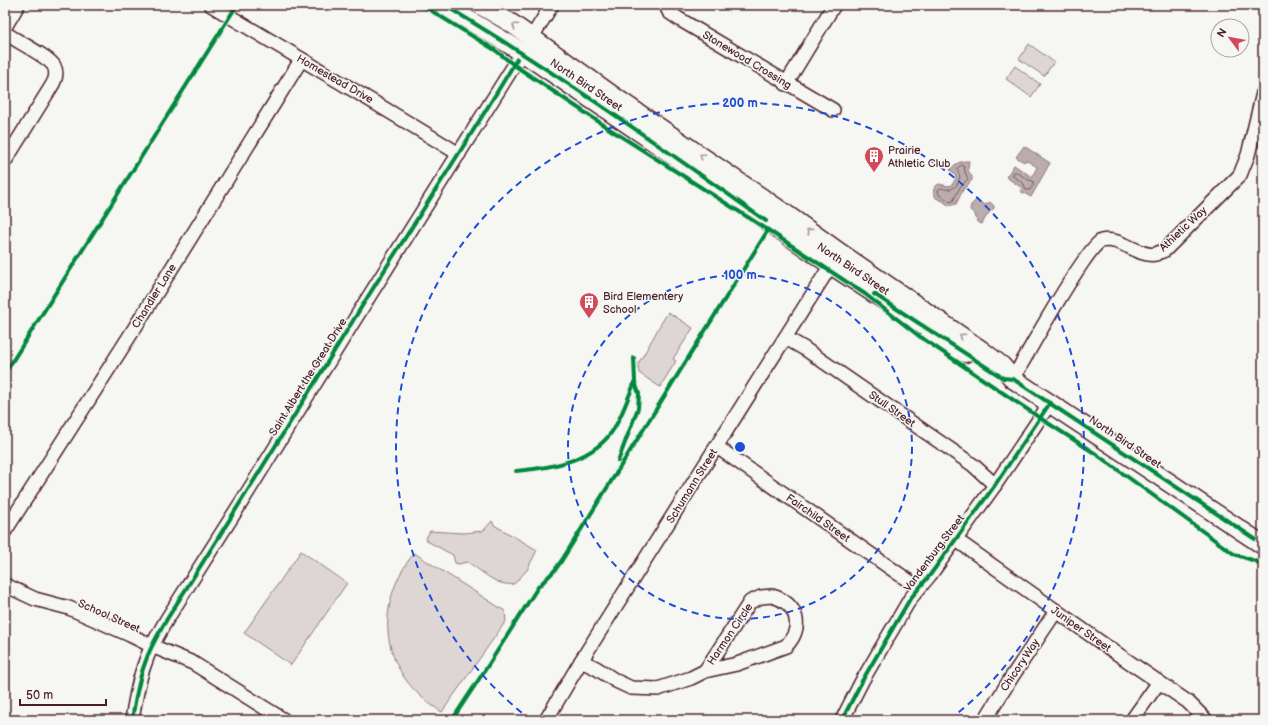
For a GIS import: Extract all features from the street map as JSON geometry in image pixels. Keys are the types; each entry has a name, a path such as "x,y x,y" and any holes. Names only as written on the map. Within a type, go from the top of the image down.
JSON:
{"street":[{"path":"5,26 18,5"},
{"name":"Homestead Drive","path":"210,5 301,60 370,99 459,154"},
{"name":"North Bird Street","path":"444,5 527,45 619,100 781,211 835,259 981,350 1002,366 1013,379 1259,542"},
{"name":"North Bird Street","path":"480,5 511,23 527,45"},
{"name":"Saint Albert the Great Drive","path":"132,720 140,679 152,646 167,618 552,5"},
{"name":"Stonewood Crossing","path":"666,5 669,12 679,19 786,84 833,110"},
{"path":"786,84 834,5"},
{"path":"5,33 46,59 54,66 56,73 55,80 51,87 5,161"},
{"name":"Chandler Lane","path":"5,530 129,337 301,60"},
{"name":"Athletic Way","path":"1013,379 1026,354 1095,244 1101,241 1118,241 1145,253 1156,254 1164,250 1240,175 1248,155 1263,93"},
{"name":"Schumann Street","path":"546,720 581,661 835,259"},
{"name":"Stull Street","path":"786,338 805,349 973,466 995,486"},
{"name":"Vandenburg Street","path":"842,720 862,681 910,599 930,575 995,486 1050,403"},
{"name":"Fairchild Street","path":"717,447 919,588"},
{"name":"Juniper Street","path":"955,539 1188,702 1206,720"},
{"name":"School Street","path":"5,585 35,599 69,608 193,663 284,720"},
{"name":"Harmon Circle","path":"581,661 631,688 658,689 705,671 737,664 786,646 794,636 796,629 795,616 792,609 783,600 772,596 761,597 750,602 705,671"},
{"name":"Chicory Way","path":"985,720 1004,688 1056,611"},
{"path":"1132,720 1159,682"}],"shaded area":[{"path":"1029,44 1054,62 1044,76 1019,59"},
{"path":"1015,66 1040,84 1031,97 1006,79"},
{"path":"668,312 693,328 673,359 676,361 660,387 639,373 638,364"},
{"path":"492,521 494,525 537,550 527,570 514,584 501,583 489,577 467,562 459,564 455,563 453,555 425,540 430,531 463,533 483,531"},
{"path":"301,551 347,583 291,665 244,633"},
{"path":"414,553 505,611 506,621 442,712 422,697 406,680 395,660 389,640 388,618 392,596 400,574"}],"water":[{"path":"1024,146 1050,163 1031,197 1020,191 1022,188 1006,177 1014,165 1032,177 1037,167 1026,160 1024,162 1016,157"},
{"path":"969,161 968,170 972,180 963,190 956,204 949,206 936,198 934,192 935,187 939,184 948,186 952,185 956,178 955,174 950,170 958,163"},
{"path":"976,200 985,205 990,202 994,206 982,224 977,222 975,214 970,210 971,205"}],"cycle path":[{"path":"5,373 237,5"},
{"path":"422,5 495,50 514,65 611,130 865,294 919,336 1096,454 1234,554 1255,561 1263,566"},
{"path":"444,5 567,83 766,221"},
{"path":"132,720 137,691 147,657 167,619 517,59"},
{"path":"452,720 538,587 555,570 562,560 768,230"},
{"path":"874,294 1003,378 1013,379 1255,539"},
{"path":"618,461 638,408 639,394 635,382 634,358"},
{"path":"516,471 543,468 571,461 596,448 606,439 615,427 635,382"},
{"path":"842,720 862,681 910,599 930,575 995,485 1050,403"}],"place":[{"name":"Prairie Athletic Club","path":"874,173"},
{"name":"Bird Elementery School","path":"589,319"}]}
